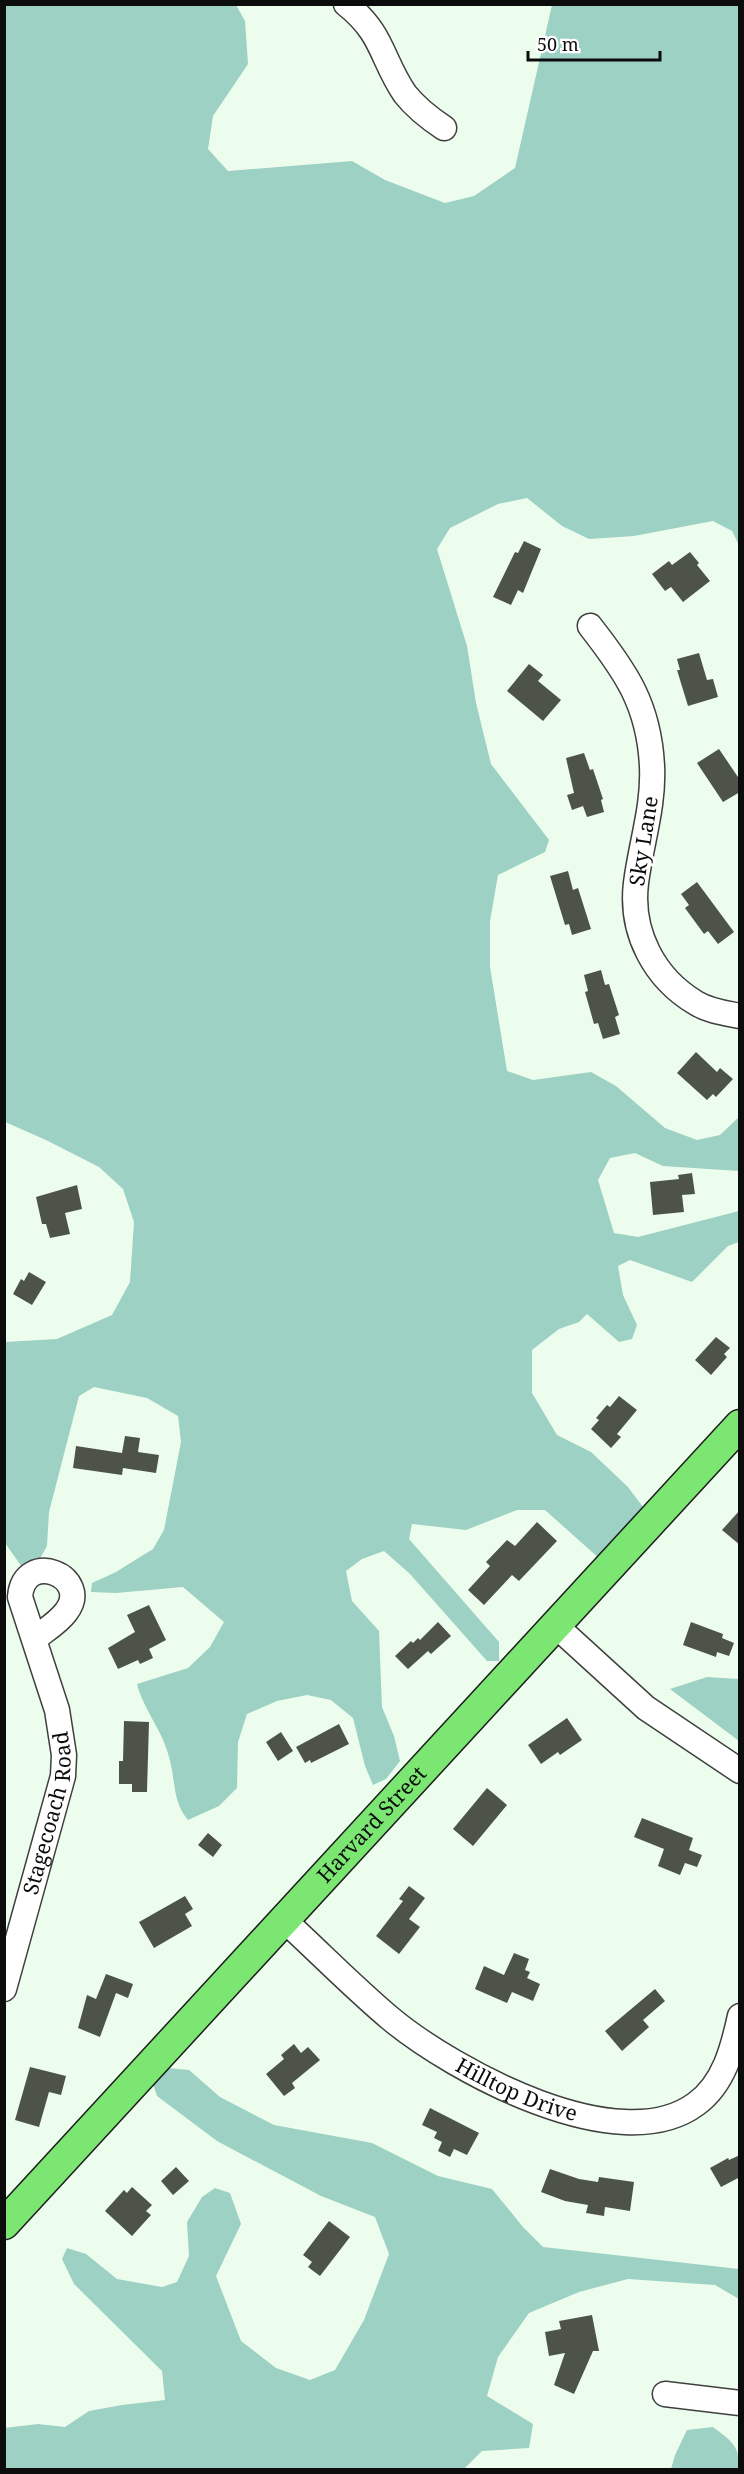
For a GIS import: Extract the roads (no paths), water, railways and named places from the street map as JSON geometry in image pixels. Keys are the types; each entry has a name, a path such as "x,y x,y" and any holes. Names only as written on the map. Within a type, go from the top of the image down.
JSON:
{"main road":[{"name":"Harvard Street","path":"4,2224 740,1425"}],"street":[{"path":"346,4 374,32 404,92 418,109 444,128"},
{"name":"Sky Lane","path":"590,626 622,667 643,713 648,738 652,791 651,814 636,884 635,904 644,946 655,965 683,994 697,1004 740,1016"},
{"path":"555,1625 646,1708 740,1771"},
{"name":"Stagecoach Road","path":"4,1989 59,1796 64,1765 57,1710 34,1639"},
{"name":"Hilltop Drive","path":"284,1920 393,2020 442,2054 520,2096 602,2120 627,2122 664,2119 681,2114 698,2103 714,2085 737,2044 740,2016"},
{"path":"665,2394 740,2403"}]}
